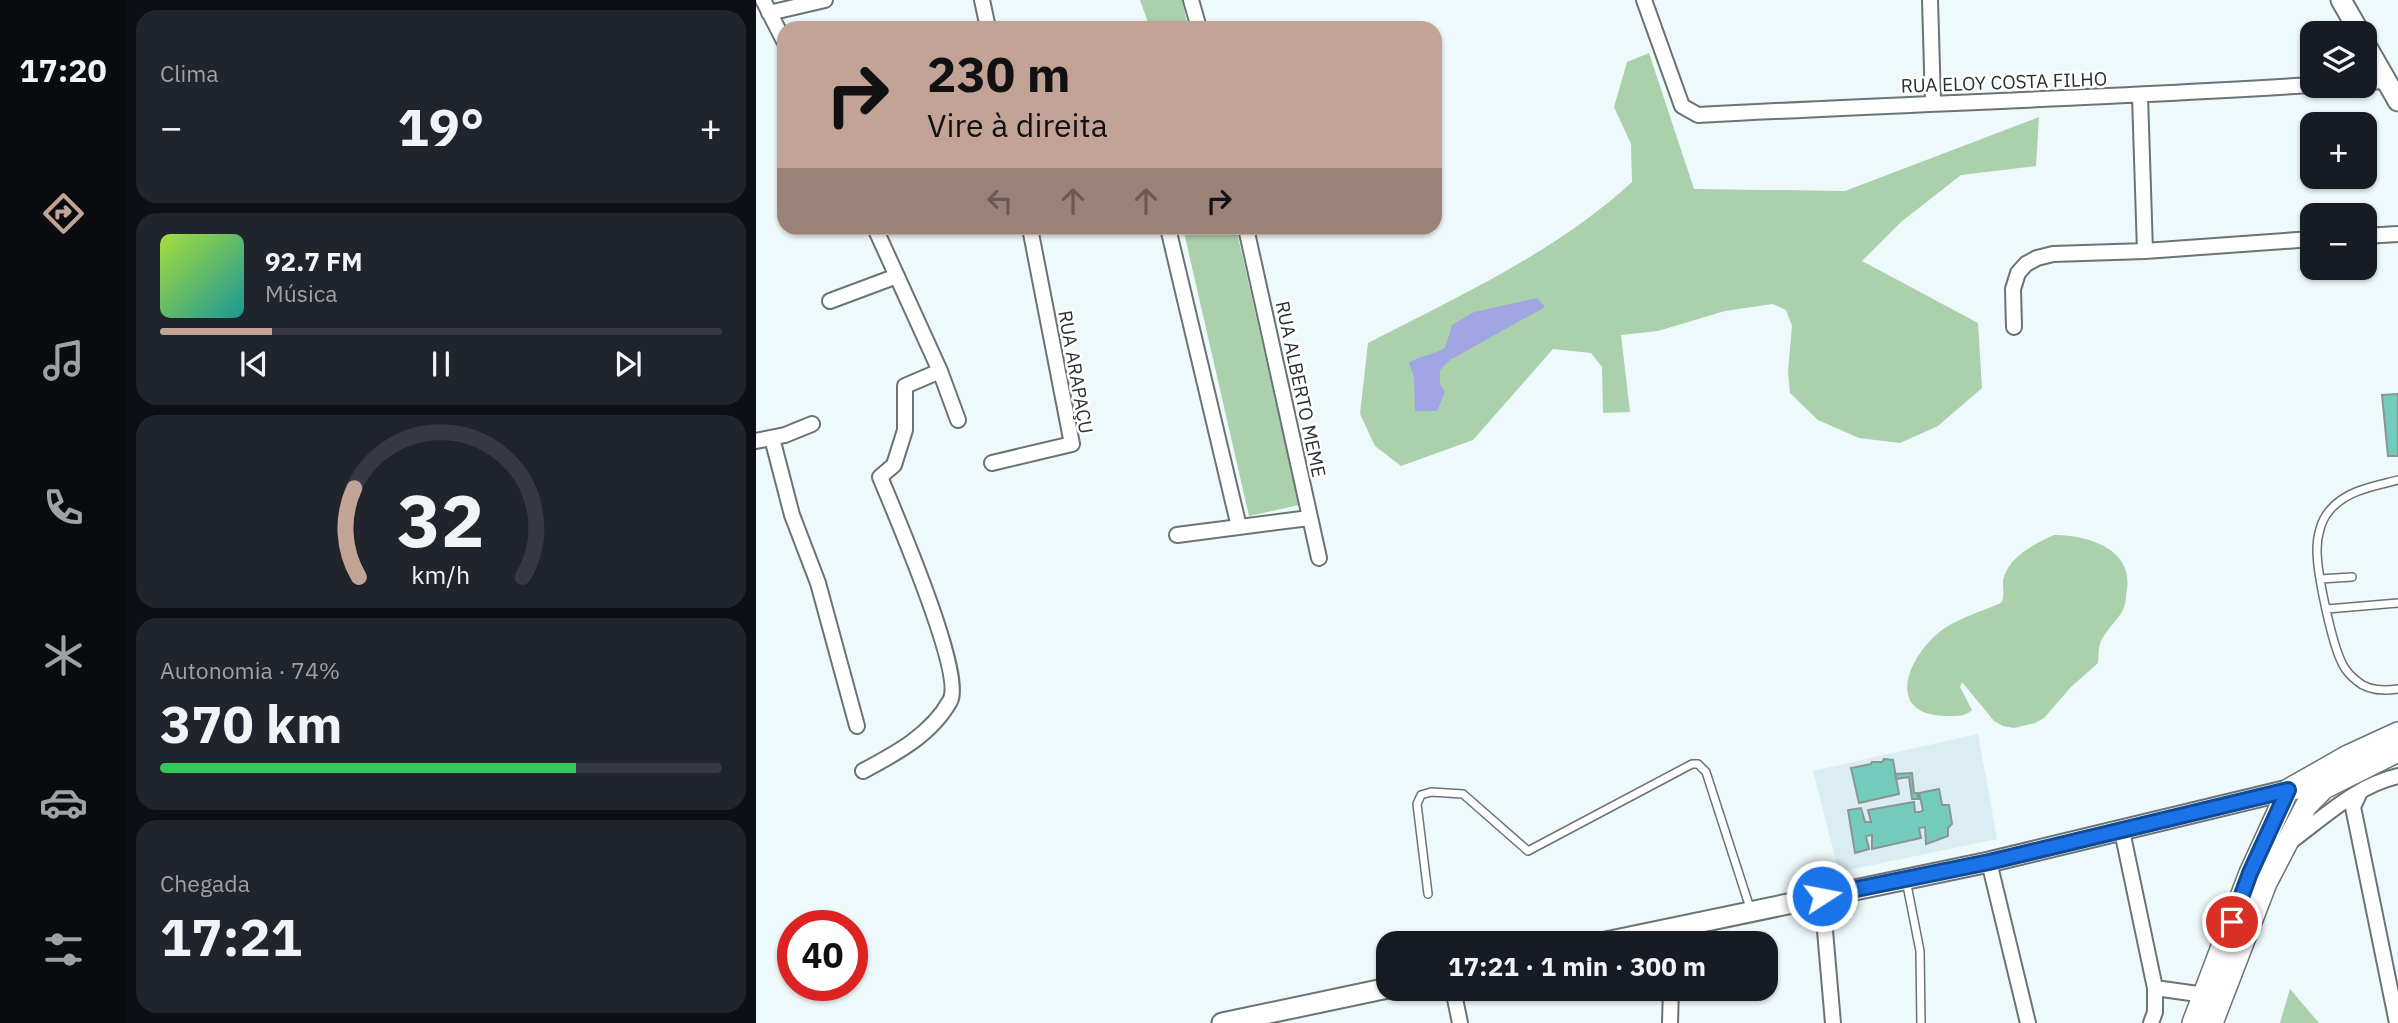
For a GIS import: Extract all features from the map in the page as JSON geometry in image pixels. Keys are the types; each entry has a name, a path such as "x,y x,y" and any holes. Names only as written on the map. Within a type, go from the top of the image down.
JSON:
{"main road":[{"path":"2212,1023 2213,997 2250,873 2288,790 2348,756 2398,733"},
{"path":"2193,1023 2213,997 2266,883 2306,806 2324,788 2398,751"}],"street":[{"path":"777,27 766,6 825,0"},
{"path":"982,0 986,21"},
{"path":"1191,0 1197,21"},
{"name":"RUA ELOY COSTA FILHO","path":"1644,0 1682,106 1698,115 2300,87"},
{"path":"1930,0 1933,103"},
{"path":"2341,0 2353,21"},
{"path":"2377,65 2398,100"},
{"path":"2377,81 2386,81"},
{"path":"2140,96 2145,251"},
{"path":"2377,235 2398,234"},
{"path":"878,235 940,371 958,420"},
{"name":"RUA ARAPAÇU","path":"992,463 1072,444 1031,235"},
{"path":"1170,235 1239,527"},
{"name":"RUA ALBERTO MEME","path":"1248,235 1319,558"},
{"path":"2014,327 2013,289 2018,273 2026,264 2037,258 2053,254 2145,251 2300,240"},
{"path":"830,301 897,276"},
{"path":"863,771 896,754 928,729 952,699 953,684 938,622 880,477 894,465 905,430 905,386 940,371"},
{"path":"756,441 812,424"},
{"path":"772,438 792,515 818,583 857,726"},
{"path":"1177,536 1309,518"},
{"path":"2284,847 2360,792 2384,779 2398,776"},
{"path":"1687,931 1751,912 1989,862 2288,790 2324,788"},
{"path":"2360,792 2353,807 2397,1023"},
{"path":"2122,831 2155,988 2155,1012 2151,1023"},
{"path":"1989,862 2028,1023"},
{"path":"1822,896 1833,1023"},
{"path":"2155,988 2213,997"},
{"path":"1222,1023 1313,1014 1376,992"},
{"path":"1455,1001 1460,1023"},
{"path":"1670,1023 1671,1001"}],"lane":[{"path":"2398,481 2363,489 2337,503 2328,512 2318,536 2320,579 2342,664 2365,687 2378,690 2398,689"},
{"path":"2320,579 2352,577"},
{"path":"2327,609 2398,603"},
{"path":"1428,894 1417,804 1421,795 1431,792 1463,794 1528,851 1680,770 1698,764 1706,772 1751,912"},
{"path":"1906,879 1920,951 1921,1023"}],"shaded area":[{"path":"1978,734 1997,839 1839,872 1813,771"}],"green space":[{"path":"1140,0 1182,0 1186,21 1148,21"},
{"path":"1649,53 1694,189 1845,191 2039,117 2036,166 1961,175 1901,222 1862,261 1978,323 1982,388 1938,426 1900,443 1859,438 1818,420 1790,393 1788,371 1792,326 1786,310 1773,304 1725,311 1658,331 1621,335 1630,412 1603,413 1602,367 1591,353 1553,349 1473,440 1401,466 1375,446 1360,414 1368,343 1471,290 1539,251 1603,207 1632,182 1631,144 1614,107 1627,62"},
{"path":"1185,235 1238,235 1299,505 1249,516"},
{"path":"2054,535 2093,541 2115,554 2123,563 2127,575 2124,608 2101,641 2098,663 2071,687 2044,718 2035,723 2014,728 1994,721 1962,682 1960,687 1972,710 1966,714 1946,716 1927,713 1915,707 1909,697 1907,685 1910,672 1926,645 1951,624 2001,603 2007,569 2032,546"},
{"path":"2290,989 2319,1023 2280,1023"}],"water":[{"path":"1537,298 1545,307 1450,360 1440,370 1440,384 1445,392 1437,411 1415,411 1414,377 1409,363 1445,348 1452,325 1474,312"}],"building":[{"path":"2398,394 2398,456 2388,456 2382,395"},
{"path":"1884,759 1893,760 1899,794 1859,803 1851,768 1882,762"},
{"path":"1912,773 1914,793 1917,793 1919,799 1912,799 1909,777 1896,779 1895,774"},
{"path":"1939,789 1942,805 1949,805 1952,824 1948,828 1948,836 1926,844 1925,827 1919,828 1921,838 1872,849 1872,835 1866,836 1869,849 1855,853 1848,810 1861,808 1865,822 1871,822 1868,810 1914,802 1915,812 1920,812 1923,810 1919,793"}],"route":[{"path":"1822,896 1989,862 2288,790 2250,873 2232,922"}]}
